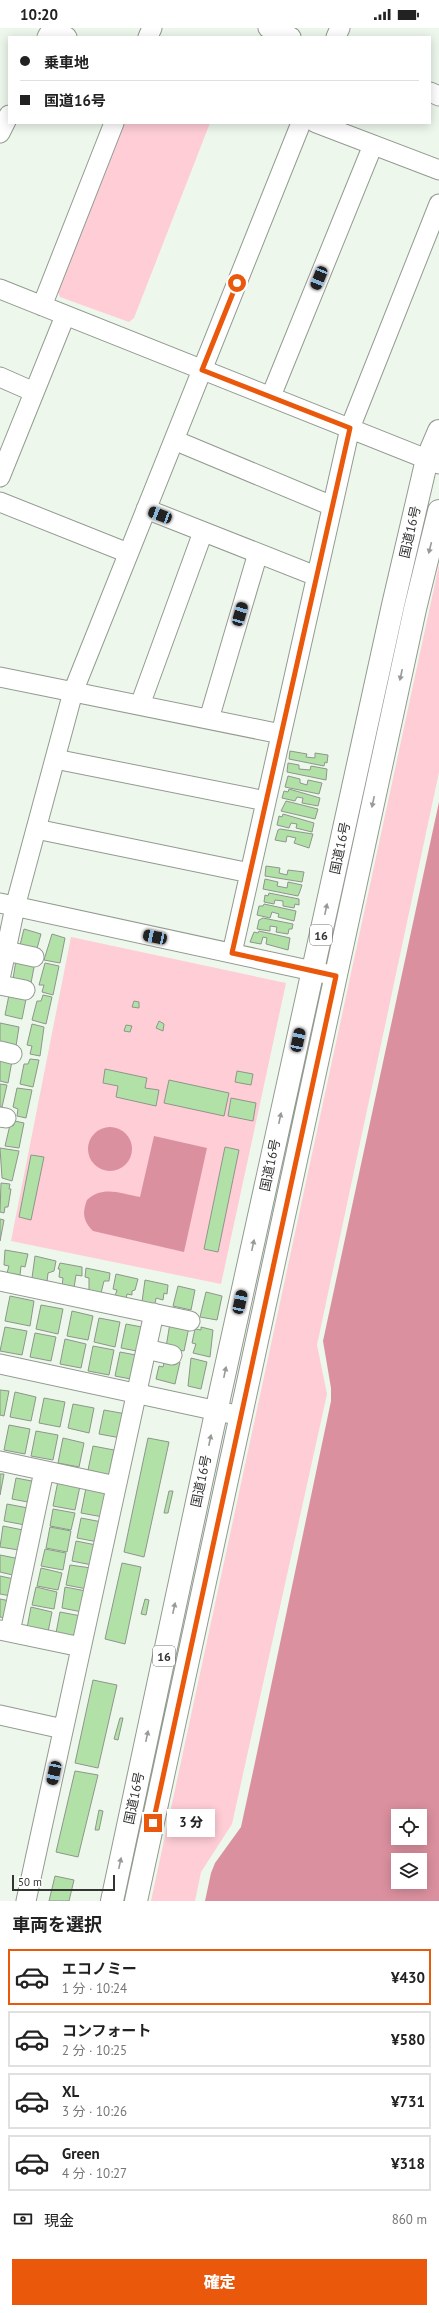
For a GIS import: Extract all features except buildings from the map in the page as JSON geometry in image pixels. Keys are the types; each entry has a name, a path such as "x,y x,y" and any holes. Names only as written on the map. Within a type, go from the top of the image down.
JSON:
{"highway":[{"name":"国道16号","path":"112,1901 216,1410 393,605 433,462 439,431"},
{"name":"国道16号","path":"136,1901 415,609 439,510"}],"street":[{"path":"268,28 288,36"},
{"path":"47,36 50,30 65,36"},
{"path":"0,134 8,117"},
{"path":"42,306 114,124"},
{"path":"0,978 6,951 8,905 36,829 73,692 301,124"},
{"path":"319,124 439,170"},
{"path":"271,396 372,145"},
{"path":"232,953 350,428 439,204"},
{"path":"0,289 64,316 271,396 433,462"},
{"path":"0,477 64,316"},
{"path":"0,377 34,392"},
{"path":"174,440 332,506"},
{"path":"0,502 128,553"},
{"path":"146,509 316,576"},
{"path":"140,705 203,532"},
{"path":"209,719 258,553"},
{"path":"0,677 281,734"},
{"path":"55,759 266,801"},
{"path":"36,829 250,873"},
{"path":"8,905 336,976"},
{"path":"6,951 34,957"},
{"path":"0,985 26,990"},
{"path":"0,1281 190,1321"},
{"path":"26,1901 154,1313"},
{"path":"146,1349 172,1355"},
{"path":"0,1364 241,1416"},
{"path":"0,1461 116,1486"},
{"path":"44,1471 5,1631 81,1648"},
{"path":"0,1716 63,1729"}],"shaded area":[{"path":"125,124 210,124 134,318 129,322 60,297 58,292"},
{"path":"439,565 439,772 317,1345 327,1394 232,1824 201,1872 195,1901 151,1901"},
{"path":"439,802 439,1901 205,1901 211,1873 215,1863 241,1827 331,1401 331,1388 323,1341"},
{"path":"71,937 286,983 221,1284 11,1241"},
{"path":"114,1127 119,1128 126,1133 131,1140 131,1158 126,1165 119,1170 106,1171 101,1170 94,1165 89,1158 88,1145 89,1140 94,1133 101,1128"},
{"path":"154,1136 207,1148 184,1252 93,1231 87,1224 84,1217 84,1209 87,1200 93,1195 112,1192 140,1197"}],"route":[{"path":"153,1823 336,976 232,953 350,428 202,370 237,283"}]}
